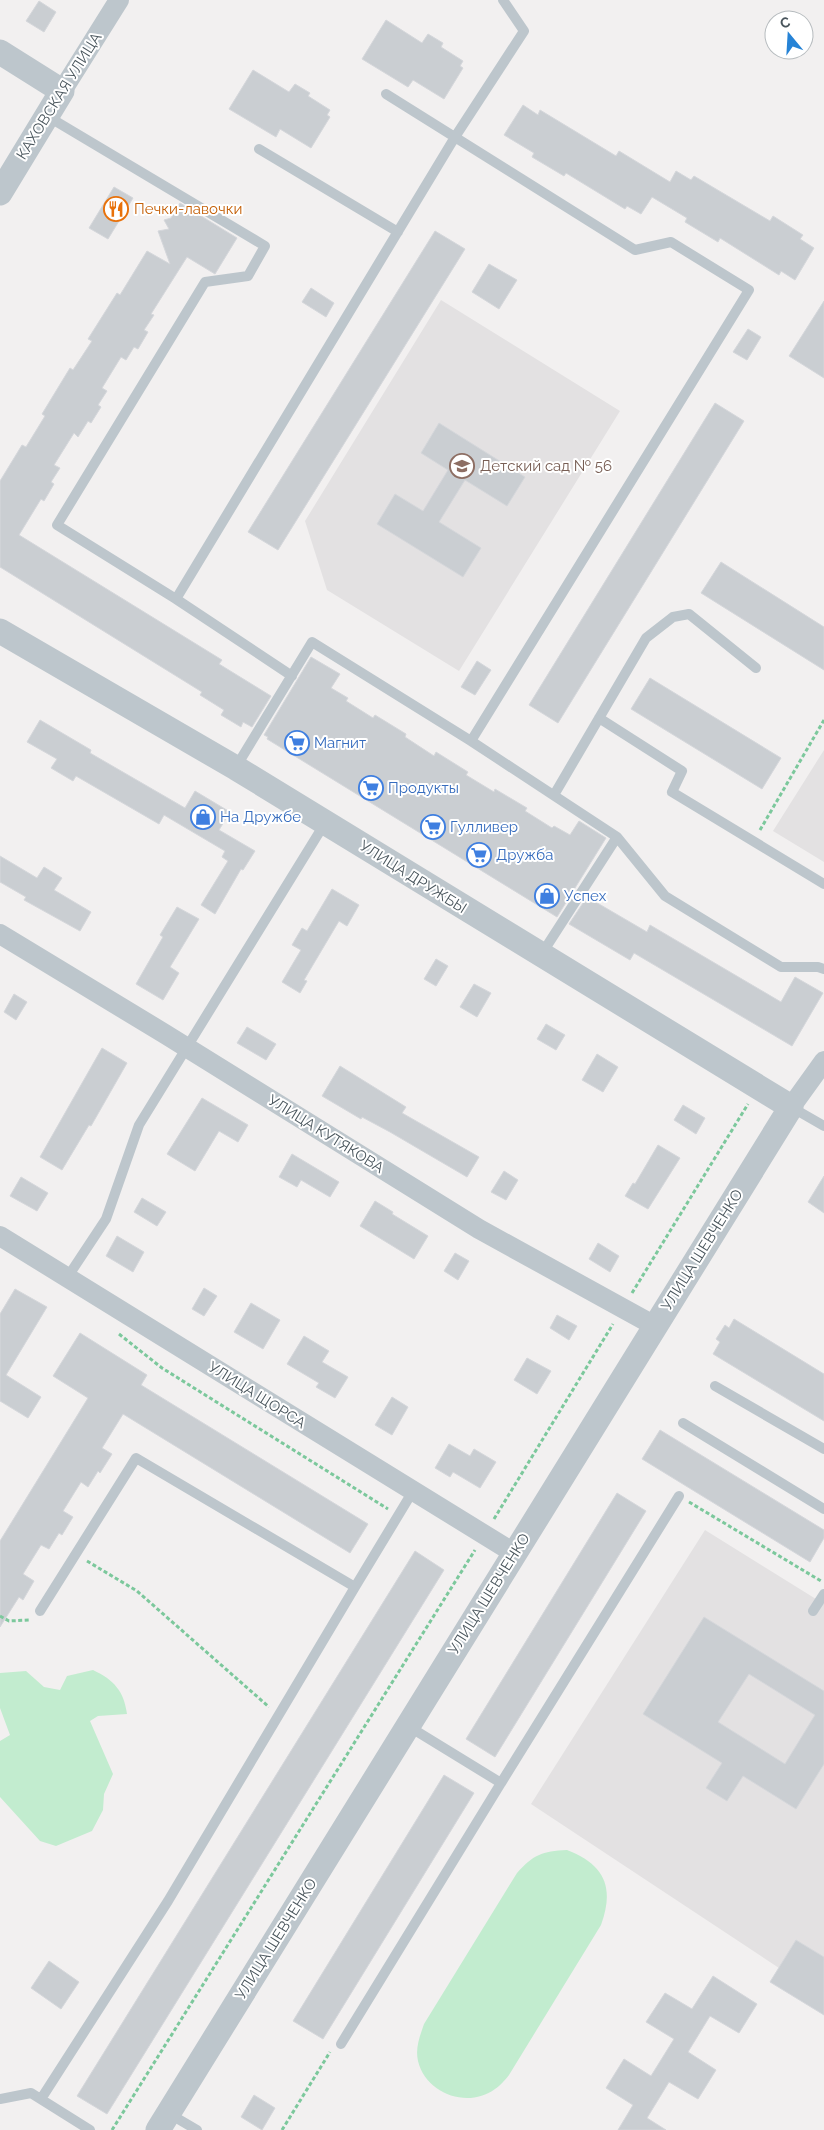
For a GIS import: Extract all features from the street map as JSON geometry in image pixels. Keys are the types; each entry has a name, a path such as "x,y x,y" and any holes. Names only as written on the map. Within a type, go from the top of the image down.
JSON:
{"street":[{"name":"КАХОВСКАЯ УЛИЦА","path":"0,192 119,0"},
{"path":"0,52 62,91"},
{"name":"УЛИЦА ДРУЖБЫ","path":"0,631 236,768 540,956 791,1107"},
{"name":"УЛИЦА КУТЯКОВА","path":"0,934 187,1047 480,1229 655,1326"},
{"name":"УЛИЦА ШЕВЧЕНКО","path":"163,2122 791,1107 824,1061"},
{"name":"УЛИЦА ЩОРСА","path":"1,1240 67,1278 514,1553"}],"lane":[{"path":"176,599 455,137 524,31 503,0"},
{"path":"386,94 635,250 671,242 749,290 470,741"},
{"path":"47,116 265,246 248,276 205,282 57,525 176,599 292,676"},
{"path":"259,149 398,232"},
{"path":"554,796 646,638 673,617 689,614 756,668"},
{"path":"236,768 312,642 470,741 617,837 665,896 781,967 818,967 824,969"},
{"path":"599,718 682,772 672,792 824,884"},
{"path":"67,1278 106,1219 139,1125 325,823"},
{"path":"540,956 617,837"},
{"name":"УЛИЦА ДРУЖБЫ","path":"791,1107 824,1126"},
{"path":"715,1386 824,1449"},
{"path":"683,1423 824,1508"},
{"path":"40,1611 136,1458 355,1587"},
{"path":"41,2100 168,1901 413,1492"},
{"path":"341,2044 680,1496"},
{"path":"813,1611 824,1594"},
{"path":"408,1725 502,1783"},
{"path":"0,2099 31,2093 90,2130"},
{"path":"163,2122 197,2130"}],"path":[{"path":"753,841 824,720"},
{"path":"112,2130 484,1535 758,1087"},
{"path":"113,1328 162,1368 399,1516"},
{"path":"680,1496 824,1582"},
{"path":"76,1554 137,1591 278,1715"},
{"path":"0,1616 9,1621 30,1620 40,1611"},
{"path":"282,2130 329,2056 335,2040 341,2044"}],"shaded area":[{"name":"Детский сад № 56","path":"441,300 620,411 459,671 327,590 305,521"},
{"path":"824,750 824,862 773,831"},
{"path":"705,1530 824,1604 824,1957 796,1940 779,1968 531,1804"}],"green space":[{"path":"93,1670 107,1678 117,1687 126,1706 127,1714 98,1716 90,1721 113,1774 104,1794 103,1810 92,1831 56,1846 40,1841 0,1797 0,1741 10,1735 0,1708 0,1673 26,1671 44,1687 60,1690 67,1676"},
{"path":"567,1850 590,1862 603,1878 607,1899 601,1925 509,2075 502,2083 484,2095 473,2098 461,2098 439,2090 422,2072 418,2061 418,2047 424,2024 517,1873 528,1862 539,1855 551,1851"}],"building":[{"path":"39,1 56,12 44,32 26,21"},
{"path":"386,20 422,43 428,34 443,43 441,47 463,61 460,66 463,68 444,99 413,80 408,87 362,59"},
{"path":"253,70 289,92 295,84 310,93 308,96 330,110 327,115 330,117 311,148 280,129 276,137 229,109"},
{"path":"523,105 538,115 540,110 616,156 619,151 670,182 676,171 691,180 694,176 770,221 773,216 803,235 800,239 814,248 795,280 781,271 779,275 720,238 718,242 685,222 687,218 652,197 641,214 627,206 625,209 566,173 564,176 532,157 534,153 504,135"},
{"path":"114,187 133,198 108,239 89,228"},
{"path":"180,203 237,238 215,274 187,257 151,314 154,315 144,330 148,332 138,349 134,347 126,360 121,357 102,388 107,391 98,405 101,407 91,423 88,421 78,437 74,433 54,465 60,468 51,482 54,484 44,501 41,499 19,535 222,660 219,664 271,696 252,727 243,722 241,727 221,715 224,710 200,695 202,692 0,567 0,481 22,445 26,447 45,416 42,414 70,368 73,370 92,341 88,339 117,293 120,295 147,251 170,264 158,231 169,229 164,220 171,218"},
{"path":"435,231 465,249 278,550 248,532"},
{"path":"489,264 517,280 499,309 472,292"},
{"path":"311,288 334,303 326,317 302,302"},
{"path":"824,301 824,378 789,356"},
{"path":"748,329 761,337 747,360 733,352"},
{"path":"715,403 744,421 558,723 529,705"},
{"path":"439,423 525,477 507,506 465,480 439,522 481,548 463,577 377,524 395,494 423,511 448,470 421,453"},
{"path":"721,562 824,627 824,670 701,593"},
{"path":"311,657 340,674 331,688 348,698 346,701 373,718 375,715 406,734 405,737 434,756 436,752 468,772 466,775 494,792 495,789 527,808 525,811 552,828 554,826 570,835 579,821 606,838 557,917 267,739 268,737 264,735"},
{"path":"477,661 491,670 475,695 461,687"},
{"path":"650,678 781,758 762,789 631,709"},
{"path":"40,720 91,750 90,753 185,808 195,791 230,812 219,830 255,851 243,870 241,869 215,914 201,905 228,861 222,857 225,851 164,815 159,824 76,776 73,781 51,768 57,759 27,742"},
{"path":"0,856 37,878 44,867 62,878 54,890 91,912 80,931 24,900 26,897 0,882"},
{"path":"332,889 359,905 347,926 339,921 304,980 307,981 300,993 282,982 301,950 292,945 302,928 307,931"},
{"path":"587,897 647,932 650,925 781,1002 795,977 823,993 792,1046 634,953 630,960 569,924"},
{"path":"177,907 199,919 170,967 179,973 163,1000 136,984 163,937 160,935"},
{"path":"436,959 448,966 436,986 424,979"},
{"path":"474,984 491,993 477,1017 460,1007"},
{"path":"14,994 27,1002 16,1020 4,1012"},
{"path":"546,1024 565,1035 556,1050 537,1039"},
{"path":"247,1027 276,1044 266,1060 237,1043"},
{"path":"102,1048 127,1063 91,1126 89,1125 62,1170 40,1157"},
{"path":"597,1054 618,1067 603,1092 582,1080"},
{"path":"340,1066 406,1107 402,1113 479,1157 467,1177 390,1132 362,1117 361,1119 322,1096"},
{"path":"202,1098 248,1125 238,1142 219,1131 195,1171 167,1154"},
{"path":"683,1105 705,1118 696,1134 674,1120"},
{"path":"658,1145 680,1158 648,1209 625,1196 633,1183 635,1184"},
{"path":"292,1154 339,1182 330,1197 301,1180 297,1187 279,1177"},
{"path":"504,1171 518,1180 506,1200 491,1192"},
{"path":"824,1176 824,1213 808,1202"},
{"path":"21,1177 48,1193 37,1211 10,1196"},
{"path":"142,1198 166,1212 157,1226 134,1212"},
{"path":"375,1201 428,1236 414,1259 360,1226"},
{"path":"117,1236 144,1252 133,1272 106,1256"},
{"path":"598,1243 619,1256 610,1272 589,1259"},
{"path":"455,1253 469,1261 458,1280 444,1271"},
{"path":"204,1288 217,1296 204,1316 192,1309"},
{"path":"15,1289 47,1307 6,1375 41,1397 28,1418 0,1401 0,1314"},
{"path":"251,1303 280,1320 263,1349 234,1332"},
{"path":"557,1315 577,1326 569,1340 550,1328"},
{"path":"734,1319 824,1374 824,1421 713,1354 720,1342 716,1339 725,1325 729,1328"},
{"path":"80,1333 147,1375 141,1385 368,1524 350,1553 123,1414 102,1448 112,1454 88,1487 81,1482 63,1511 73,1517 62,1535 59,1533 49,1549 41,1545 23,1574 34,1581 23,1600 19,1597 0,1627 0,1541 88,1398 53,1376"},
{"path":"304,1336 329,1351 322,1362 348,1377 335,1398 316,1387 319,1383 287,1364"},
{"path":"527,1358 551,1371 537,1394 514,1380"},
{"path":"392,1397 408,1407 392,1435 375,1425"},
{"path":"660,1430 824,1530 824,1538 810,1562 642,1459"},
{"path":"449,1444 470,1456 474,1449 496,1462 480,1488 453,1472 450,1477 435,1468"},
{"path":"617,1493 646,1511 495,1757 466,1739"},
{"path":"415,1551 444,1570 107,2114 77,2096"},
{"path":"704,1617 824,1691 824,1764 796,1809 743,1776 727,1801 706,1788 722,1763 643,1714","holes":["749,1674 815,1715 785,1764 718,1722"]},
{"path":"444,1775 474,1793 323,2039 293,2021"},
{"path":"796,1940 824,1957 824,2015 770,1982"},
{"path":"49,1961 79,1982 61,2009 31,1988"},
{"path":"713,1976 757,2004 739,2033 710,2016 688,2052 716,2070 698,2099 669,2082 647,2118 666,2130 618,2130 633,2105 606,2088 624,2059 651,2076 674,2039 646,2022 665,1993 692,2009"},
{"path":"254,2095 275,2108 262,2130 241,2117"}],"place":[{"name":"Печки-лавочки","path":"116,209"},
{"name":"Детский сад № 56","path":"462,466"},
{"name":"Магнит","path":"297,743"},
{"name":"Продукты","path":"371,788"},
{"name":"На Дружбе","path":"203,817"},
{"name":"Гулливер","path":"433,827"},
{"name":"Дружба","path":"479,855"},
{"name":"Успех","path":"547,896"}]}
